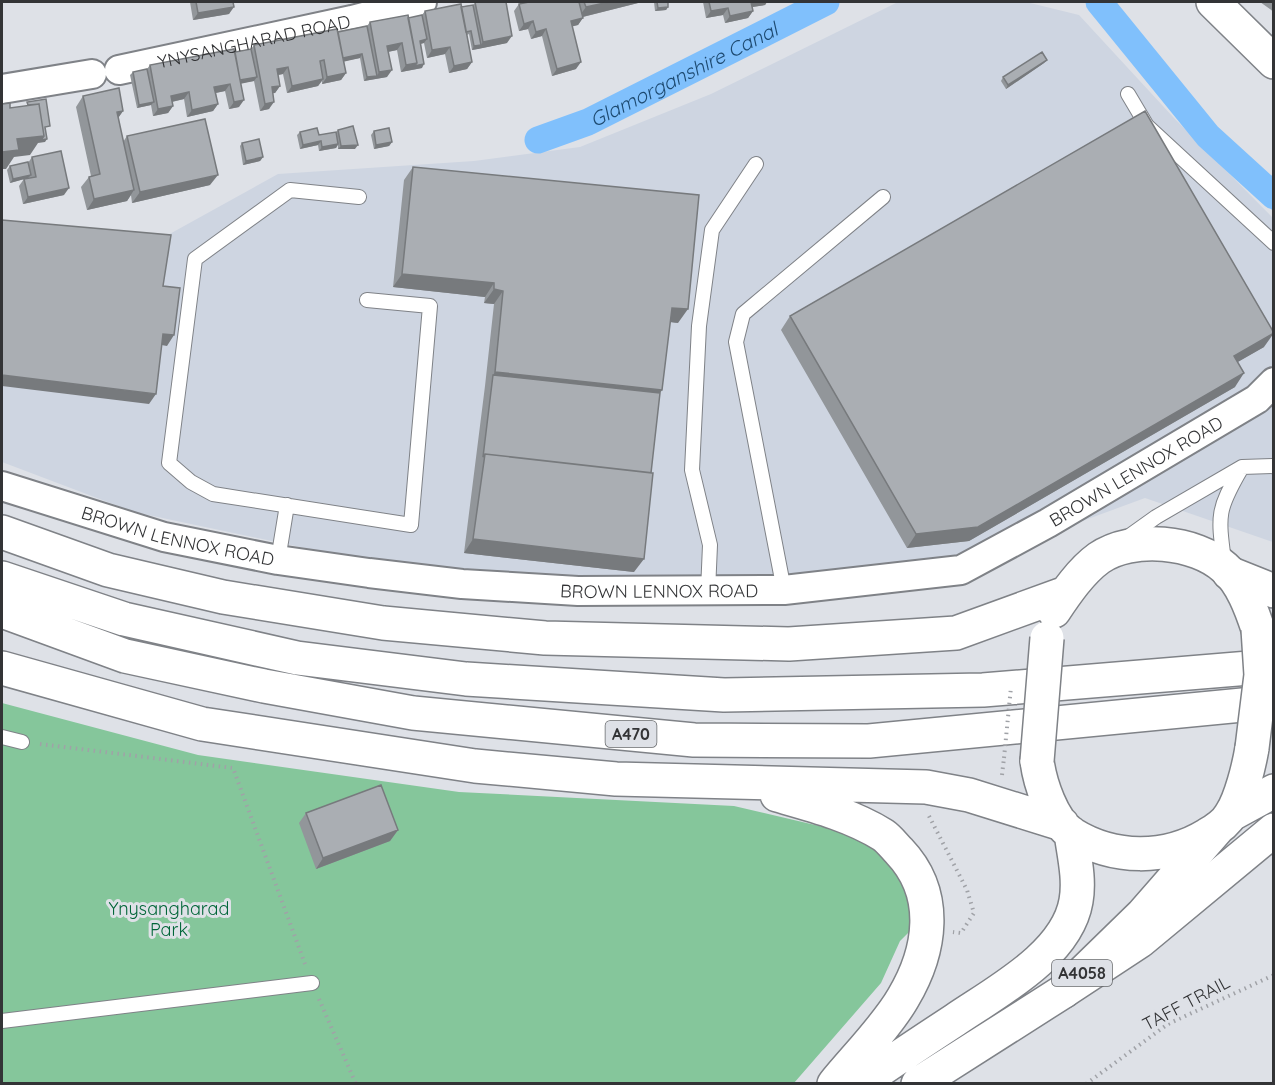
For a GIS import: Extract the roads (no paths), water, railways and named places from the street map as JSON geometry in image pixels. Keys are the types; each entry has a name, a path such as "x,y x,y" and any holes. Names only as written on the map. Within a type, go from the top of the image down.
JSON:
{"main road":[{"path":"1213,2 1274,62"},
{"path":"2,532 108,570 223,597 383,623 545,638 789,644 956,633 1066,593"},
{"path":"1066,829 1039,780 1038,761 1050,617 1066,593 1100,558 1131,546 1159,544 1188,548 1227,570 1274,591"},
{"path":"1225,821 1252,748 1261,675 1258,628 1243,593 1227,570"},
{"path":"2,578 124,619 297,657 466,679 724,695 983,690 1274,666"},
{"name":"A470","path":"2,611 125,656 287,690 413,713 694,740 869,741 1274,702"},
{"path":"2,668 202,724 476,766 616,779 926,787 969,795 1066,829 1120,852 1147,855 1174,851 1225,821 1249,802 1274,791"},
{"path":"732,781 829,810 884,836 906,858 923,885 928,930 917,969 902,1000 834,1083"},
{"name":"A4058","path":"918,1083 1065,991 1142,915 1225,821"},
{"name":"A4058","path":"860,1083 1023,975 1049,950 1067,925 1076,902 1078,876 1066,829"},
{"path":"1065,991 1140,941 1274,830"}],"street":[{"name":"YNYSANGHARAD ROAD","path":"2,90 106,72 352,20 422,2"},
{"name":"BROWN LENNOX ROAD","path":"2,486 164,537 278,560 462,584 578,591 784,590 961,570 1048,523 1248,405 1274,382"}],"lane":[{"path":"1128,94 1147,126 1274,243"},
{"path":"708,591 710,544 692,470 699,326 712,230 756,164"},
{"path":"358,197 290,190 195,259 169,463 191,482 213,494 411,525 430,306 367,300"},
{"path":"784,590 736,342 743,314 883,196"},
{"path":"1100,558 1156,517 1242,467 1274,466"},
{"path":"1227,570 1219,518 1225,497 1242,467"},
{"path":"278,560 287,505"},
{"path":"2,736 22,742"},
{"path":"2,1021 312,983"}],"waterway":[{"name":"Glamorganshire Canal","path":"538,140 588,122 826,2"},
{"name":"Glamorganshire Canal","path":"1099,2 1208,136 1274,196"}],"park label":[{"name":"Ynysangharad Park","path":"169,918"}]}
